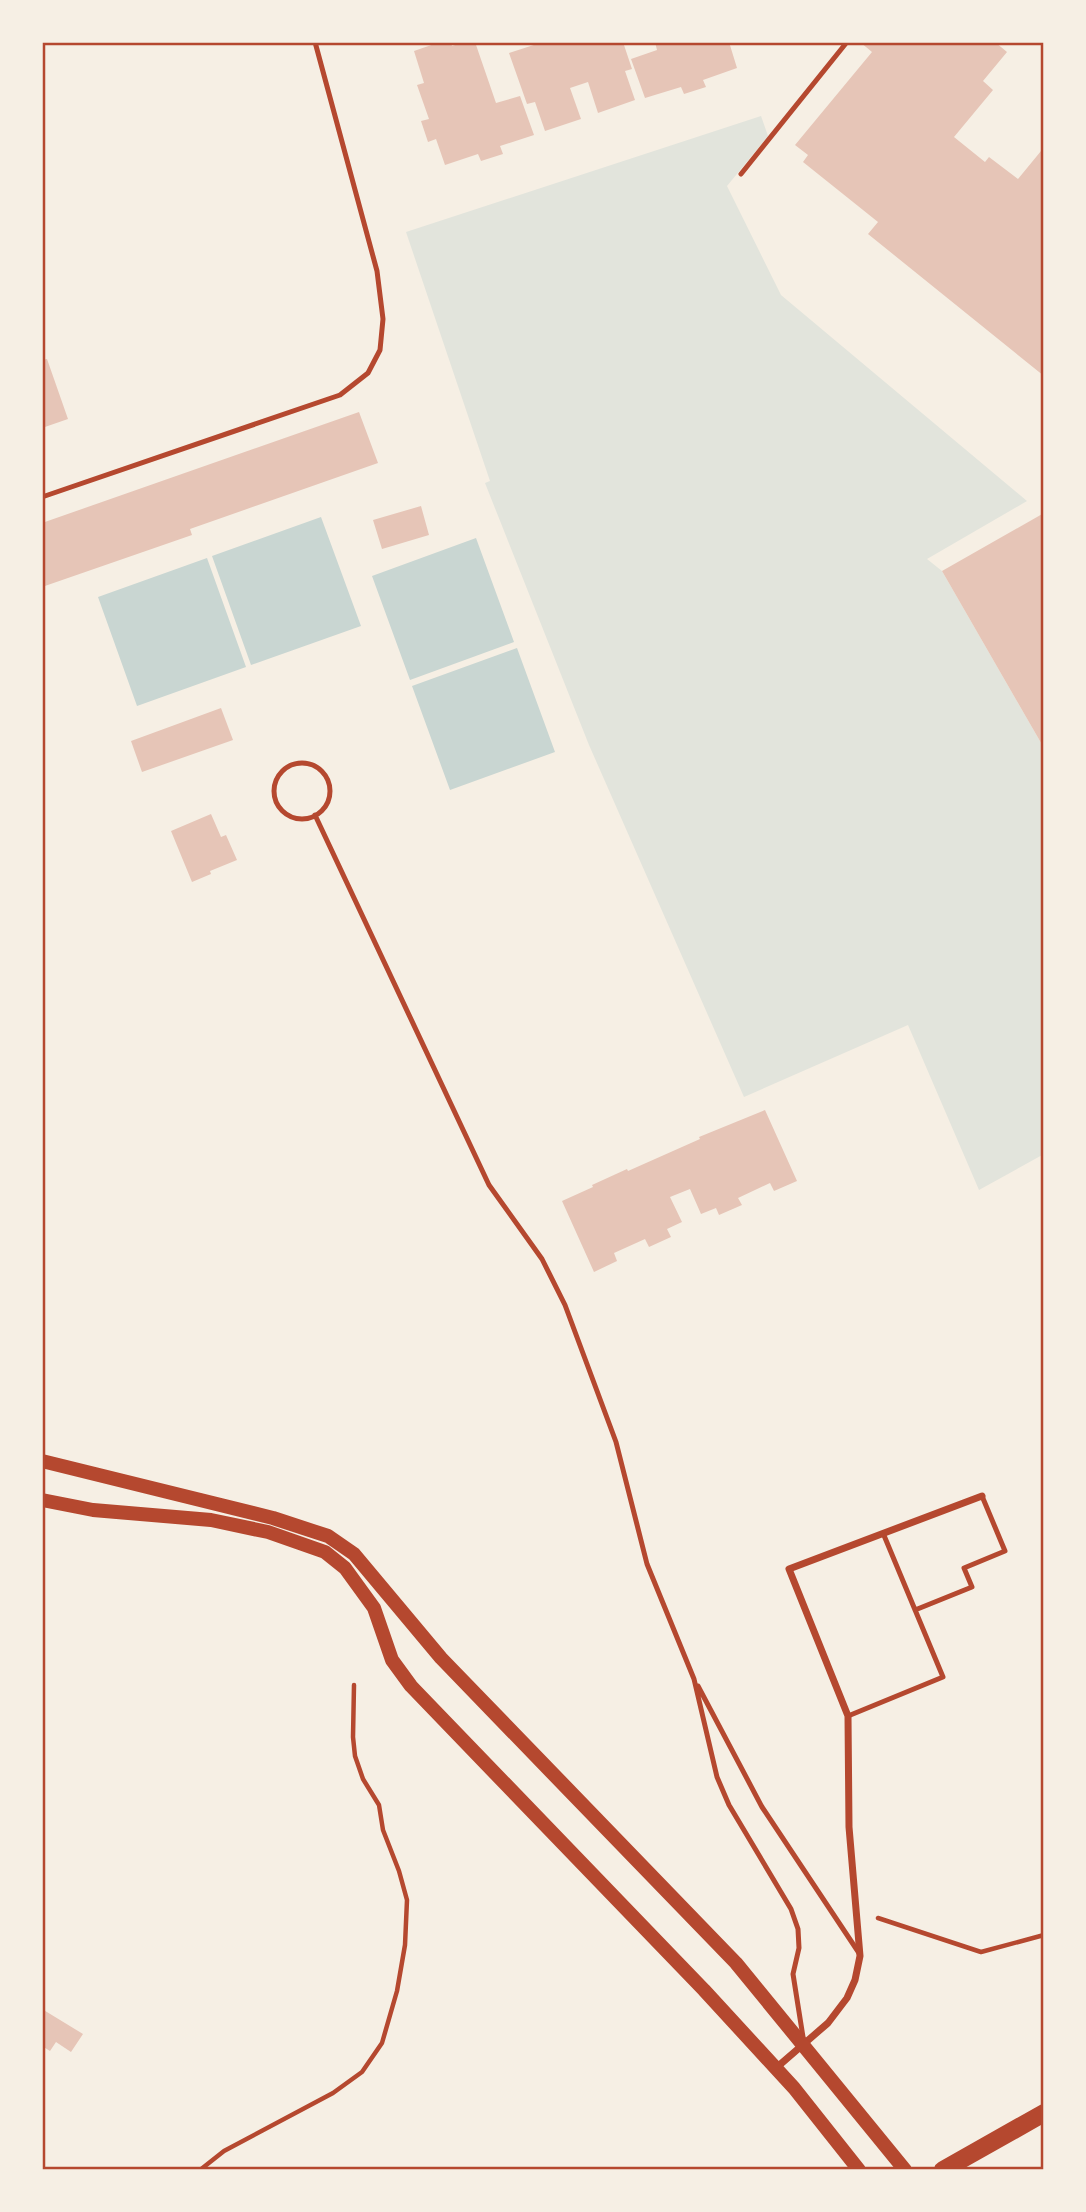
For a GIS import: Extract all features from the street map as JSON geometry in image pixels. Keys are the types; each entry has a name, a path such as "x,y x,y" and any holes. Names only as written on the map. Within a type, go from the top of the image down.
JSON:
{"main road":[{"path":"42,1461 273,1518 328,1536 354,1554 441,1658 736,1963 905,2170"},
{"path":"42,1500 93,1510 211,1520 268,1532 324,1552 337,1561 361,1588 374,1608 392,1660 411,1686 704,1990 794,2088 859,2170"},
{"path":"943,2170 1044,2113"}],"street":[{"path":"776,2068 828,2023 847,1998 855,1980 860,1956 849,1827 848,1716 789,1569 982,1496"}],"lane":[{"path":"42,497 340,395 368,373 380,350 383,319 377,271 314,42"},
{"path":"741,174 847,42"},
{"path":"295,763 308,763 320,770 328,780 330,794 324,807 315,815 291,817 281,810 275,799 277,778 284,769 295,763"},
{"path":"315,815 489,1185 542,1259 565,1305 616,1442 648,1564 694,1679 762,1807 860,1956"},
{"path":"915,1610 972,1587 964,1569 1005,1551 982,1496"},
{"path":"848,1716 943,1677 883,1534"},
{"path":"694,1679 718,1777 729,1805 791,1909 798,1929 799,1948 793,1974 804,2044"}],"path":[{"path":"200,2170 224,2151 333,2093 362,2072 382,2043 397,1992 405,1945 407,1900 383,1830 379,1805 363,1779 355,1756 354,1685"},
{"path":"857,1912 981,1952 1044,1935"}],"shaded area":[{"path":"761,116 768,136 727,186 781,295 1027,501 927,559 942,571 1044,748 1044,1154 979,1190 908,1025 744,1097 589,745 485,483 490,481 406,232"},
{"path":"321,517 361,626 251,665 212,556"},
{"path":"476,538 514,642 410,680 372,576"},
{"path":"207,558 246,667 137,706 98,597"},
{"path":"517,648 555,752 450,790 412,686"}],"building":[{"path":"440,42 451,42 452,46 475,42 496,103 520,96 534,135 500,146 503,154 481,161 478,154 445,165 436,139 428,142 421,121 429,119 417,85 424,83 414,51"},
{"path":"543,42 623,42 632,69 625,71 635,100 598,113 588,82 570,88 581,119 545,131 535,102 527,104 509,53"},
{"path":"655,42 729,42 737,68 703,80 706,87 684,94 681,87 645,98 631,59 657,50"},
{"path":"860,42 995,42 1007,52 983,81 993,90 954,137 985,162 989,157 1018,179 1041,151 1044,153 1044,376 868,234 878,222 803,162 808,155 795,145 872,52"},
{"path":"47,359 68,419 42,428 42,360"},
{"path":"359,412 378,463 190,529 192,535 42,587 42,523"},
{"path":"421,506 429,535 382,549 373,520"},
{"path":"1044,513 1044,748 942,571"},
{"path":"221,708 233,740 142,772 131,741"},
{"path":"211,814 221,837 226,835 237,860 192,882 171,831"},
{"path":"765,1110 797,1181 774,1191 770,1183 738,1198 742,1205 719,1215 716,1208 701,1214 690,1189 670,1197 682,1222 667,1229 671,1237 649,1247 645,1239 614,1253 617,1261 594,1272 562,1201 627,1169 628,1171 700,1139 699,1137"},
{"path":"42,2009 83,2034 71,2052 56,2042 50,2051 42,2046"}]}
